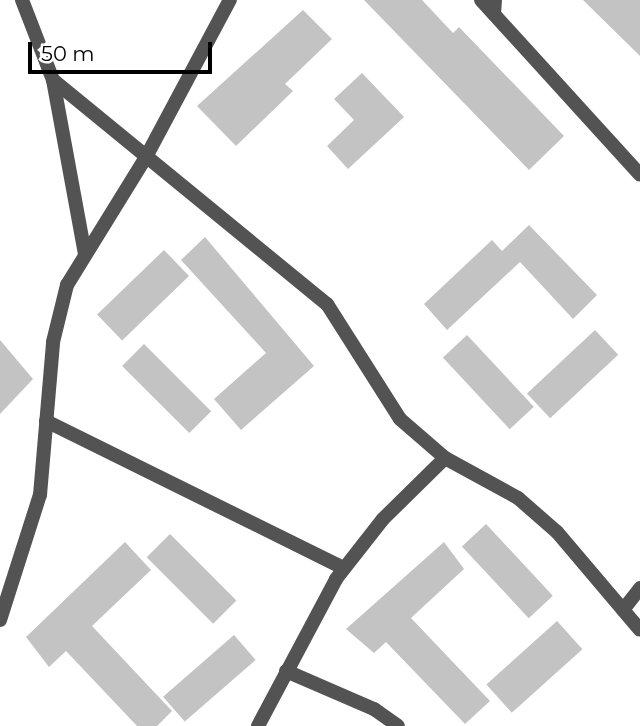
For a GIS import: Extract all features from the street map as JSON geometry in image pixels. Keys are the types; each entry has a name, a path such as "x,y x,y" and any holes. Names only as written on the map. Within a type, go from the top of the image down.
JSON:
{"street":[{"path":"22,0 53,80 85,254"},
{"path":"0,620 40,495 53,342 67,285 146,157 230,0"},
{"path":"481,0 495,7 640,175"},
{"path":"53,80 327,304 400,419 445,458 518,498 558,533 640,630"},
{"path":"46,421 344,568"},
{"path":"258,726 344,568 445,458"},
{"path":"623,610 640,588"},
{"path":"286,671 374,709 398,726"}],"building":[{"path":"364,0 422,0 453,33 459,27 564,136 529,170"},
{"path":"583,0 640,0 640,56"},
{"path":"303,10 332,39 285,84 293,91 236,146 197,106"},
{"path":"362,73 404,117 348,169 327,146 354,120 334,99"},
{"path":"529,225 597,295 573,319 520,262 447,330 424,304 492,240 502,251"},
{"path":"205,237 314,366 241,430 214,399 266,353 181,260"},
{"path":"164,250 189,276 122,340 97,315"},
{"path":"595,330 618,355 550,418 527,393"},
{"path":"467,335 534,407 510,429 443,358"},
{"path":"0,340 33,379 0,414"},
{"path":"144,344 211,411 189,433 122,366"},
{"path":"486,524 553,596 529,618 462,547"},
{"path":"170,534 236,600 213,624 147,557"},
{"path":"125,542 151,570 92,626 172,711 157,726 137,726 66,651 49,667 26,637"},
{"path":"444,542 464,569 411,618 490,701 465,724 386,642 374,653 346,629"},
{"path":"557,621 582,649 512,713 486,685"},
{"path":"234,635 256,660 185,722 163,697"}]}
